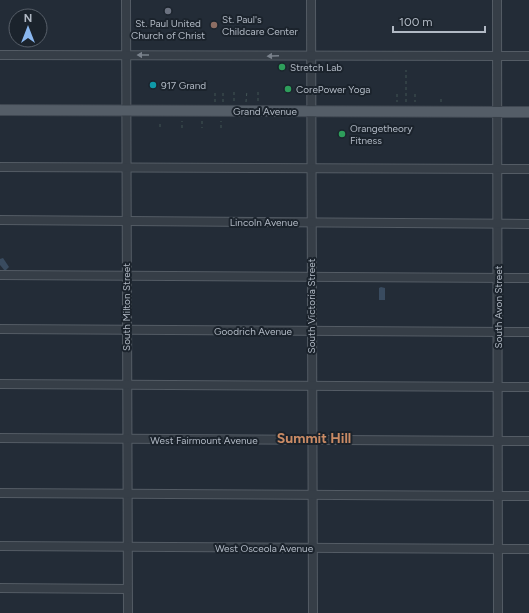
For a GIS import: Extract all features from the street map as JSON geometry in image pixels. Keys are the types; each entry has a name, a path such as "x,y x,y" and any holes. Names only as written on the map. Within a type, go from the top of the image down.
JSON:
{"main road":[{"name":"Grand Avenue","path":"0,110 529,112"}],"street":[{"name":"South Milton Street","path":"126,0 126,440 128,613"},
{"name":"South Victoria Street","path":"311,0 313,613"},
{"name":"South Avon Street","path":"497,0 498,613"},
{"path":"0,55 312,54 529,56"},
{"path":"0,167 529,169"},
{"name":"Lincoln Avenue","path":"0,220 529,224"},
{"path":"0,275 529,278"},
{"name":"Goodrich Avenue","path":"0,329 529,332"},
{"path":"0,384 529,386"},
{"name":"West Fairmount Avenue","path":"0,438 126,440 529,441"},
{"path":"0,493 529,496"},
{"name":"West Osceola Avenue","path":"0,546 529,549"},
{"path":"0,588 127,589"}],"path":[{"path":"406,70 406,102"},
{"path":"246,90 246,102"},
{"path":"223,92 223,102"},
{"path":"234,92 234,102"},
{"path":"258,92 258,102"},
{"path":"215,93 215,102"},
{"path":"397,94 397,102"},
{"path":"415,94 415,102"},
{"path":"160,121 160,128"},
{"path":"182,121 182,128"},
{"path":"202,121 202,128"},
{"path":"221,121 221,128"}],"water":[{"path":"3,258 9,267 5,271 0,265 0,259"},
{"path":"379,288 385,288 385,300 379,300"}],"place":[{"name":"St. Paul United Church of Christ","path":"168,11"},
{"name":"St. Paul's Childcare Center","path":"214,25"},
{"name":"Stretch Lab","path":"282,67"},
{"name":"917 Grand","path":"153,85"},
{"name":"CorePower Yoga","path":"288,89"},
{"name":"Orangetheory Fitness","path":"342,134"}],"district":[{"name":"Summit Hill","path":"314,438"}]}
